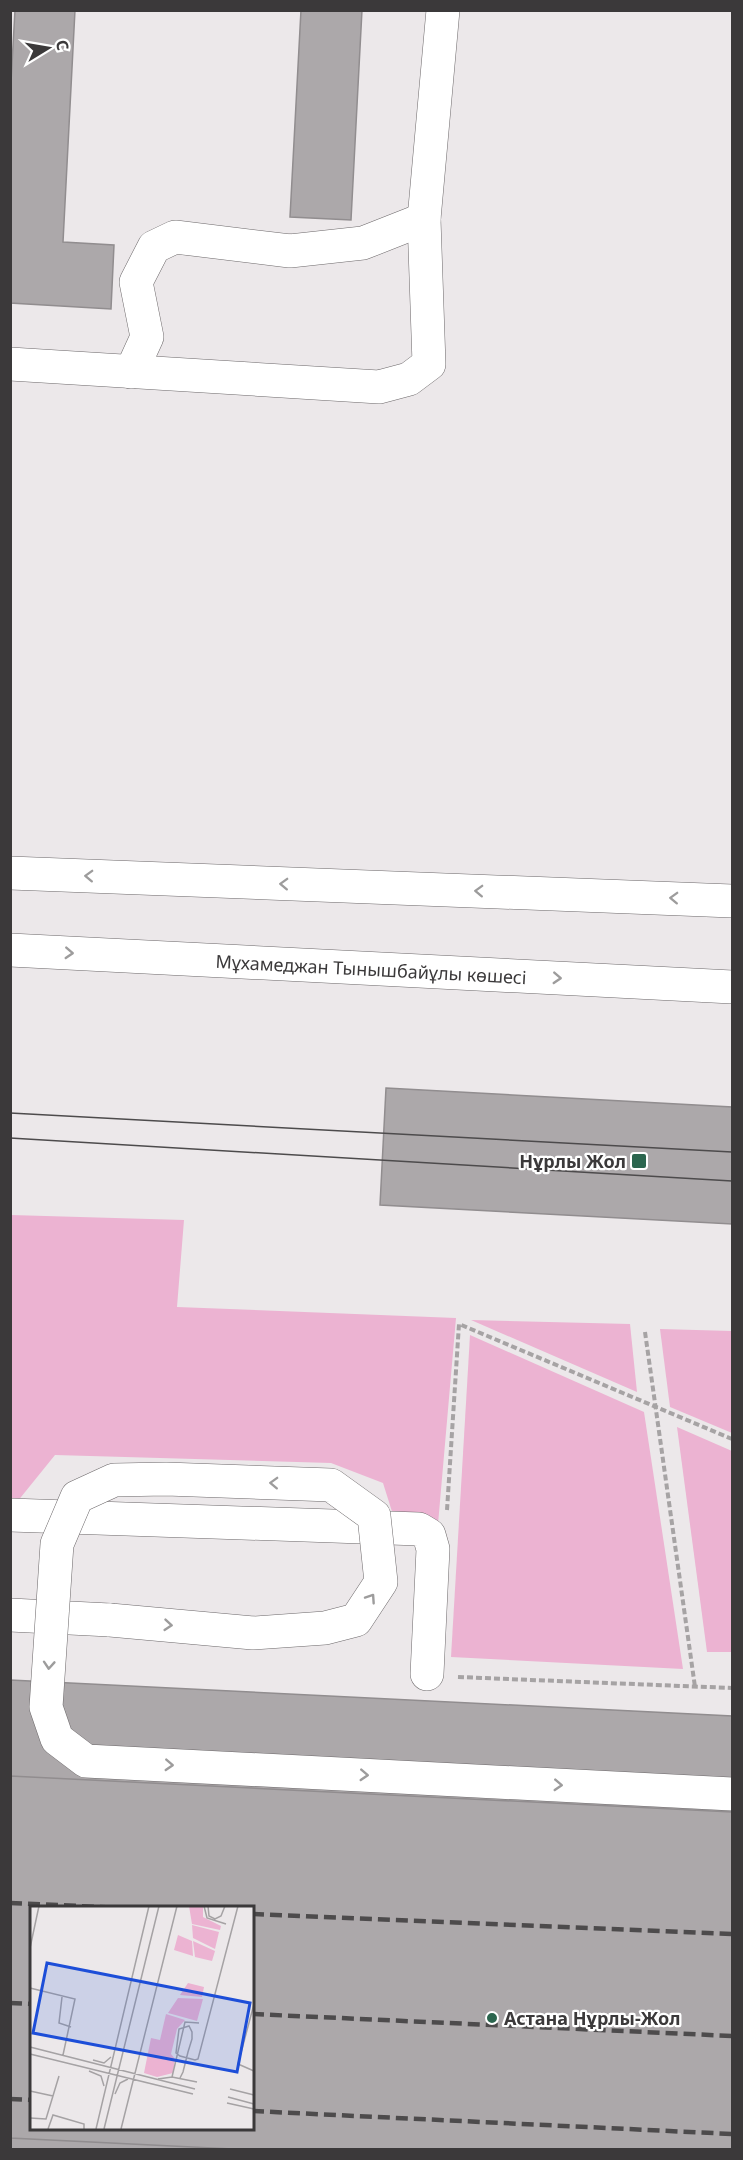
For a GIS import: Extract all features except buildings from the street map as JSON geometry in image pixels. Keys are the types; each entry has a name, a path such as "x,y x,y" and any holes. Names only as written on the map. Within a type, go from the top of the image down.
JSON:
{"street":[{"path":"10,364 379,387 409,379 429,364 424,219 443,10"},
{"path":"131,372 147,337 136,282 154,247 175,237 290,250 363,243 424,219"},
{"path":"10,873 732,901"},
{"name":"Мұхамеджан Тынышбайұлы көшесі","path":"10,950 732,987"},
{"path":"10,1615 110,1620 253,1633 325,1628 356,1620 381,1582 374,1516 331,1485 166,1479 114,1480 77,1497 57,1544 46,1707 57,1739 86,1761 732,1794"},
{"path":"10,1515 418,1529 429,1534 433,1549 440,1676"}],"path":[{"path":"447,1513 459,1324 732,1439"},
{"path":"645,1332 695,1687"},
{"path":"440,1676 732,1688"}],"shaded area":[{"path":"11,1215 184,1220 177,1307 456,1318 438,1524 394,1518 383,1483 331,1463 55,1455 17,1502 11,1502"},
{"path":"471,1320 630,1324 637,1392"},
{"path":"660,1329 732,1331 732,1433 670,1407"},
{"path":"470,1335 644,1412 683,1669 451,1657"},
{"path":"677,1427 732,1451 732,1652 707,1652"}],"tram line":[{"path":"10,1113 732,1152"},
{"path":"10,1138 732,1181"}],"railway":[{"path":"10,1903 79,1906"},
{"path":"254,1914 732,1934"},
{"path":"10,2003 30,2004"},
{"path":"254,2014 732,2036"},
{"path":"10,2099 30,2100"},
{"path":"254,2111 732,2134"}],"place":[{"name":"Нұрлы Жол","path":"639,1161"},
{"name":"Астана Нұрлы-Жол","path":"492,2018"}]}
